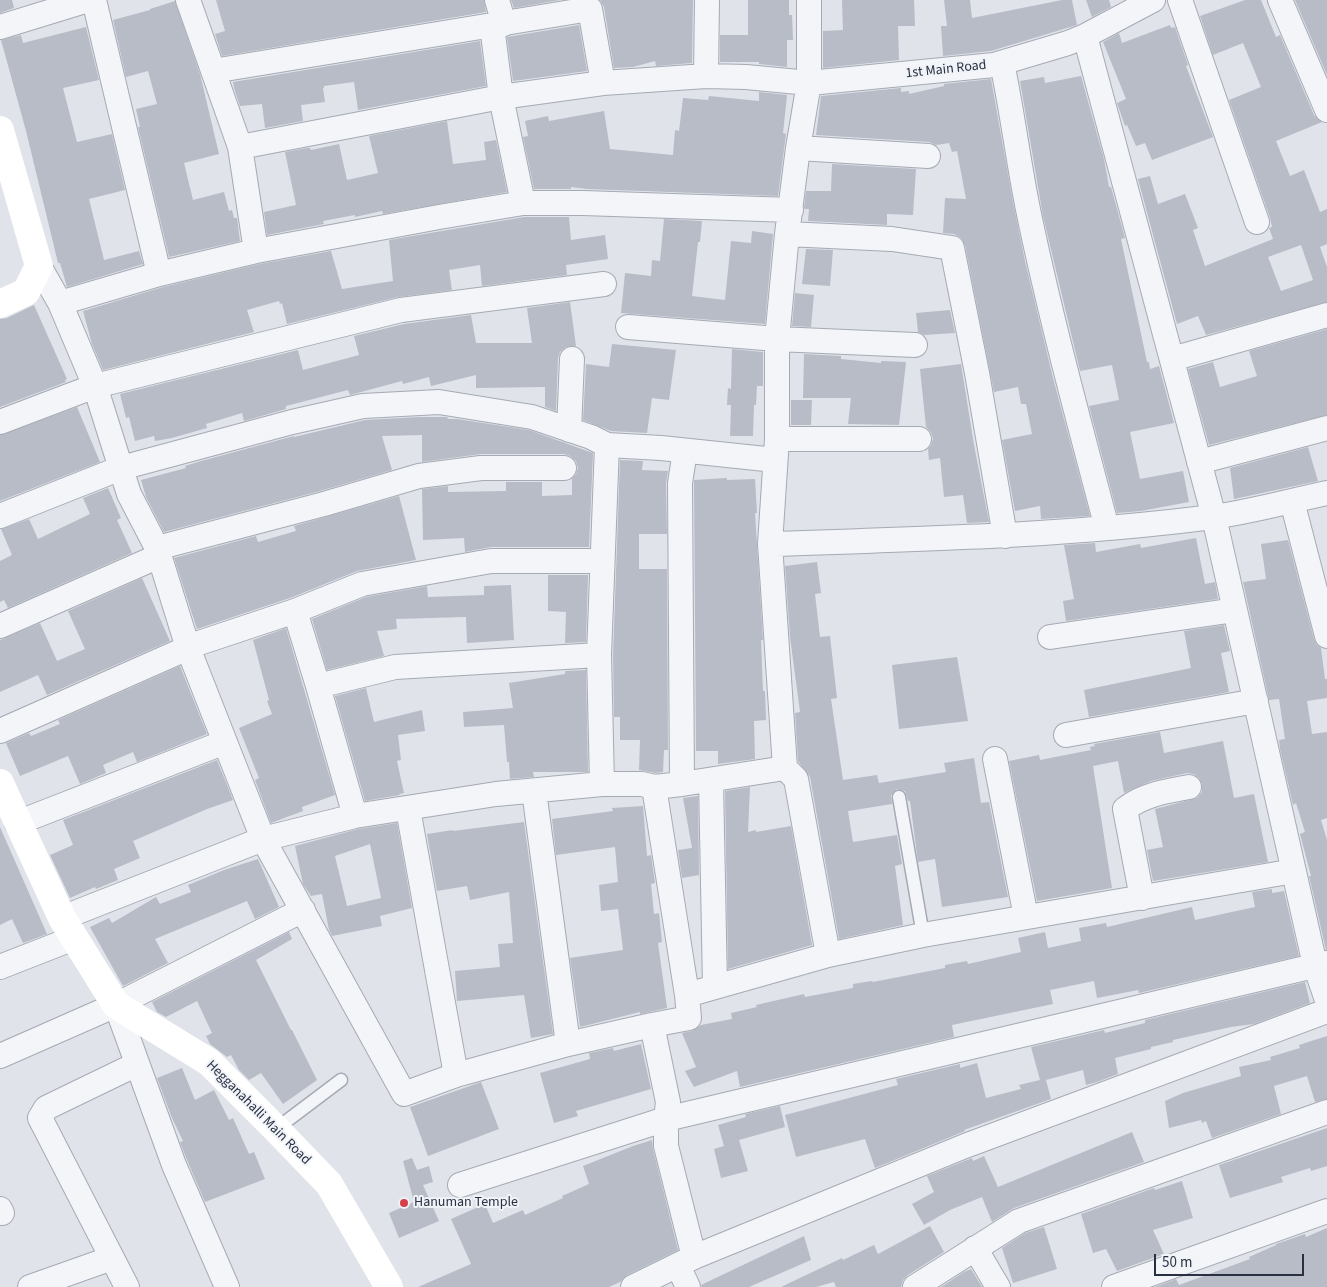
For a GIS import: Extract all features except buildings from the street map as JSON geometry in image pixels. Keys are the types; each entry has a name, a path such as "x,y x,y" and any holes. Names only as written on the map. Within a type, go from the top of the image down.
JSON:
{"main road":[{"path":"0,130 39,266 26,292 0,304"},
{"name":"Hegganahalli Main Road","path":"0,783 17,823 68,928 116,1005 209,1062 276,1129 329,1184 390,1287"}],"street":[{"path":"0,27 88,0"},
{"path":"94,0 159,274"},
{"path":"188,0 240,147 256,251"},
{"path":"497,0 500,97 523,203"},
{"path":"706,76 708,0"},
{"path":"809,0 810,84 798,148 787,234 777,339 776,450 770,544 785,768 796,779 828,955"},
{"name":"1st Main Road","path":"240,147 500,97 604,83 706,76 746,77 810,84 994,65 1085,36 1153,0"},
{"path":"1180,0 1257,222"},
{"path":"1280,0 1327,110"},
{"path":"213,71 498,25 589,4 604,83"},
{"path":"1085,36 1214,517 1294,871 1321,964 1327,1000"},
{"path":"1002,63 1030,218 1073,398 1108,528"},
{"path":"798,148 928,156"},
{"path":"60,303 159,274 256,251 523,203 583,203 791,210"},
{"path":"787,234 892,239 952,248 978,373 1005,536"},
{"path":"39,266 60,303 95,386 129,494 158,552 188,648 262,840 303,910 404,1094 456,1075 568,1044 689,1018 654,787"},
{"path":"0,422 95,386 401,310 604,284"},
{"path":"1172,359 1327,315"},
{"path":"628,327 777,339 914,345"},
{"path":"569,430 572,359"},
{"path":"0,516 121,468 292,422 363,406 440,402 532,417 591,437 607,445 685,451 776,450 919,439"},
{"path":"1199,462 1327,428"},
{"path":"602,784 599,655 607,445"},
{"path":"682,784 680,483 685,451"},
{"path":"0,626 158,552 418,476 481,468 564,468"},
{"path":"770,544 1005,536 1108,528 1214,517 1327,493"},
{"path":"1292,501 1327,636"},
{"path":"0,731 188,648 295,611 362,584 491,561 602,561"},
{"path":"1050,637 1235,610"},
{"path":"295,611 355,816"},
{"path":"318,686 395,667 599,655"},
{"path":"1066,735 1256,701"},
{"path":"17,823 225,742"},
{"path":"995,759 1026,917"},
{"path":"0,967 68,928 262,840 355,816 496,794 602,784 642,784 654,787 785,768"},
{"path":"711,780 714,987"},
{"path":"1142,898 1125,809 1133,803 1157,793 1189,787"},
{"path":"534,790 568,1044"},
{"path":"408,809 456,1075"},
{"path":"687,995 828,955 923,935 1294,871"},
{"path":"0,1056 116,1005 303,910"},
{"path":"460,1185 666,1119 1321,964"},
{"path":"116,1005 174,1165 226,1287"},
{"path":"633,1287 686,1261 965,1146 1327,1011"},
{"path":"652,1025 668,1102 666,1146 686,1261 688,1287"},
{"path":"127,1287 40,1118 46,1108 138,1064"},
{"path":"915,1287 1019,1221 1327,1112"},
{"path":"1114,1287 1327,1211"},
{"path":"975,1248 998,1287"},
{"path":"30,1287 112,1258"}],"lane":[{"path":"899,797 923,935"},
{"path":"276,1129 341,1080"}],"place":[{"name":"Hanuman Temple","path":"404,1203"}]}
